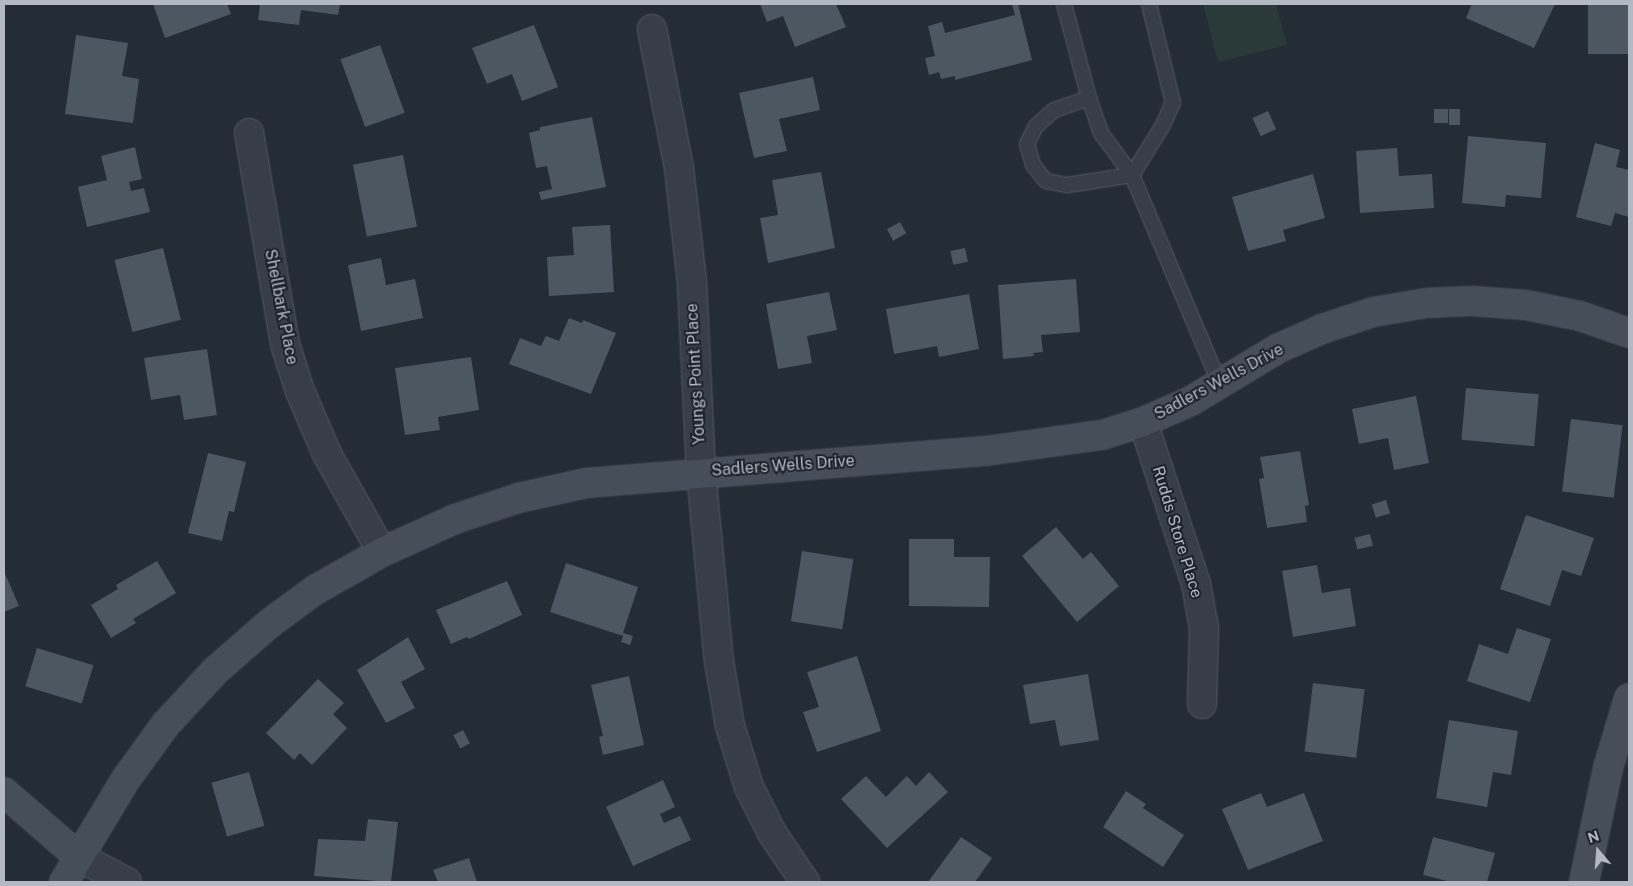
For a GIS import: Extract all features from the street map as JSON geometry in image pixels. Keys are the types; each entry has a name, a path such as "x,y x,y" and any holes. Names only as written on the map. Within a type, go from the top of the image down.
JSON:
{"street":[{"name":"Youngs Point Place","path":"652,28 679,168 692,282 701,472 719,661 730,726 749,787 772,833 805,882"},
{"name":"Shellbark Place","path":"249,133 285,344 300,391 327,454 382,552"},
{"name":"Sadlers Wells Drive","path":"64,882 126,779 166,724 215,671 270,623 315,590 382,552 455,519 518,498 586,484 701,472 1046,444 1102,435 1143,422 1220,384 1279,348 1322,328 1373,312 1426,303 1472,301 1526,305 1580,316 1629,333"},
{"name":"Rudds Store Place","path":"1143,422 1196,584 1204,628 1202,704"},
{"path":"1584,882 1608,768 1629,698"},
{"path":"4,792 78,857 127,882"}],"lane":[{"path":"1064,4 1088,98 1101,133 1132,175 1220,384"},
{"path":"1132,175 1174,103 1150,4"},
{"path":"1088,98 1054,110 1036,126 1027,144 1033,165 1046,181 1067,185 1132,175"}],"shaded area":[{"path":"1203,4 1276,4 1287,45 1218,62"}],"building":[{"path":"153,4 227,4 231,14 165,38"},
{"path":"260,4 340,4 338,15 301,10 299,25 258,20"},
{"path":"760,4 836,4 846,27 795,47 783,16 767,22"},
{"path":"1012,4 1018,4 1032,60 955,80 955,76 941,79 939,72 929,75 925,58 935,56 928,26 942,22 945,33 1015,15"},
{"path":"1472,4 1555,4 1534,48 1466,18"},
{"path":"1588,4 1629,4 1629,54 1588,54"},
{"path":"534,25 558,87 522,101 512,74 487,84 472,48"},
{"path":"76,35 128,43 122,76 139,79 133,123 65,114"},
{"path":"380,45 405,113 365,127 341,59"},
{"path":"813,77 820,110 779,119 787,151 754,158 739,93"},
{"path":"1434,109 1448,109 1448,123 1434,123"},
{"path":"1449,109 1460,109 1460,125 1449,125"},
{"path":"1268,111 1276,129 1261,136 1252,118"},
{"path":"592,117 606,187 541,200 539,192 552,189 547,166 536,168 529,133 540,130 540,127"},
{"path":"1468,136 1546,143 1541,198 1506,195 1505,207 1462,203"},
{"path":"1595,143 1620,150 1616,167 1629,170 1629,217 1615,213 1611,226 1576,217"},
{"path":"135,147 142,179 129,182 131,191 144,188 150,212 87,227 78,187 107,180 101,156"},
{"path":"1397,148 1399,176 1432,174 1434,208 1360,213 1356,151"},
{"path":"403,155 417,227 367,236 353,165"},
{"path":"821,172 835,248 768,263 760,218 778,215 772,180"},
{"path":"1313,174 1325,218 1283,230 1286,241 1248,251 1232,197"},
{"path":"900,222 906,233 893,241 887,229"},
{"path":"610,225 614,292 549,296 547,257 574,255 572,227"},
{"path":"163,248 181,320 132,332 114,260"},
{"path":"965,248 968,262 953,265 950,251"},
{"path":"381,258 386,285 415,279 423,318 361,331 348,265"},
{"path":"1076,279 1080,332 1041,335 1043,352 1033,353 1034,356 1003,359 998,285"},
{"path":"829,292 837,330 807,336 812,363 778,369 766,304"},
{"path":"969,294 979,349 939,357 937,346 894,354 886,309"},
{"path":"569,318 582,323 583,320 616,333 591,394 509,364 520,338 541,346 546,336 559,341"},
{"path":"207,349 217,415 184,420 180,395 151,400 144,358"},
{"path":"471,357 479,410 438,417 440,430 405,435 395,368"},
{"path":"1466,388 1539,394 1534,446 1461,440"},
{"path":"1416,396 1429,463 1394,470 1388,438 1359,444 1352,409"},
{"path":"1571,419 1623,425 1614,498 1562,491"},
{"path":"1300,451 1309,505 1305,506 1307,522 1267,528 1259,479 1264,478 1260,457"},
{"path":"208,453 246,462 234,512 229,511 222,541 188,533"},
{"path":"1386,500 1390,513 1376,518 1372,504"},
{"path":"1526,515 1594,538 1581,576 1562,570 1550,606 1500,589"},
{"path":"1056,527 1083,559 1091,552 1119,586 1077,622 1022,556"},
{"path":"1370,534 1373,546 1357,550 1354,538"},
{"path":"909,539 954,539 954,557 990,557 989,607 909,606"},
{"path":"802,551 853,559 842,629 791,621"},
{"path":"157,561 176,593 133,619 136,623 111,638 91,605 118,589 116,585"},
{"path":"566,563 638,587 623,633 633,636 630,645 621,642 623,636 550,612"},
{"path":"1317,565 1322,593 1350,588 1356,626 1293,637 1282,571"},
{"path":"4,571 19,606 4,612"},
{"path":"507,581 522,615 469,639 467,637 451,644 436,610"},
{"path":"1517,628 1551,639 1530,702 1467,681 1479,644 1508,654"},
{"path":"408,637 425,669 401,682 415,708 386,723 357,670"},
{"path":"37,648 93,665 82,704 25,686"},
{"path":"857,656 881,731 817,752 803,712 819,707 807,672"},
{"path":"1088,674 1099,740 1060,746 1055,720 1030,724 1023,685"},
{"path":"629,676 644,745 603,755 599,737 603,736 591,685"},
{"path":"318,679 344,703 333,714 347,728 312,765 300,753 294,760 266,733"},
{"path":"1313,683 1365,689 1356,758 1305,751"},
{"path":"1449,720 1518,731 1511,775 1493,772 1487,807 1436,798"},
{"path":"463,730 470,743 460,748 453,735"},
{"path":"249,772 264,826 227,837 212,783"},
{"path":"929,772 948,792 887,848 841,799 866,776 886,797 907,776 916,786"},
{"path":"663,780 675,807 660,814 664,823 680,816 691,840 633,866 606,807"},
{"path":"1126,791 1146,804 1143,808 1184,835 1163,867 1103,827"},
{"path":"1261,793 1267,807 1304,793 1323,841 1248,870 1222,809"},
{"path":"368,819 398,822 391,882 314,876 318,839 365,841"},
{"path":"961,837 992,858 975,882 928,882"},
{"path":"1433,837 1495,853 1487,882 1451,882 1423,875"},
{"path":"469,858 477,882 438,882 433,870"}]}
